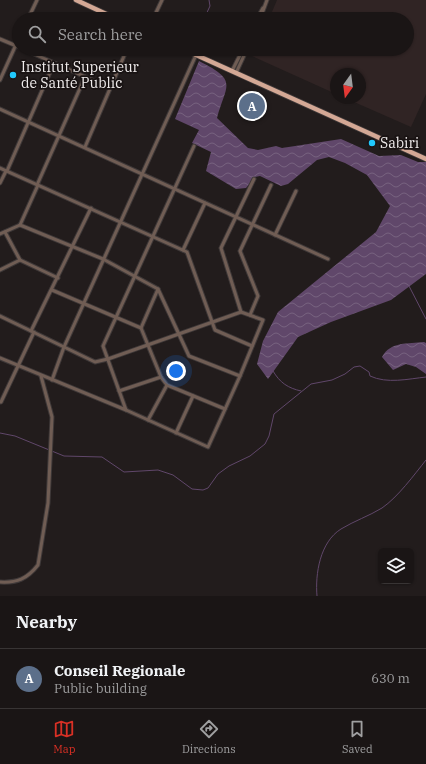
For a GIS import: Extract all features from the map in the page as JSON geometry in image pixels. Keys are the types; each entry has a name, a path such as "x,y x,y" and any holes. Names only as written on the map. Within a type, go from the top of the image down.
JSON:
{"highway":[{"path":"76,0 103,12"},
{"path":"195,57 234,72 426,159"}],"street":[{"path":"31,12 37,0"},
{"path":"156,12 162,0"},
{"path":"261,12 266,2"},
{"path":"262,12 266,2"},
{"path":"0,39 12,45"},
{"path":"0,80 12,56"},
{"path":"38,56 110,88"},
{"path":"85,148 124,56"},
{"path":"234,72 240,56"},
{"path":"234,72 243,56"},
{"path":"52,380 64,347 83,304 195,57"},
{"path":"0,183 54,63"},
{"path":"0,234 20,225 85,77"},
{"path":"0,108 328,259"},
{"path":"126,410 103,346 176,189 194,146"},
{"path":"0,168 187,252 215,330 252,346"},
{"path":"241,312 221,248 254,180"},
{"path":"250,315 258,296 240,251 271,185"},
{"path":"276,235 296,191"},
{"path":"183,250 205,203"},
{"path":"0,402 91,208"},
{"path":"20,225 103,259 135,275 158,289 189,356 240,376"},
{"path":"5,232 20,260 58,278"},
{"path":"0,270 20,260"},
{"path":"158,289 141,328 161,377 167,385 225,409"},
{"path":"52,290 115,319 141,328"},
{"path":"0,316 95,362 108,359 241,312 263,320 208,447 126,410 0,358"},
{"path":"0,582 20,581 32,573 38,565 48,503 52,417 41,376"},
{"path":"119,391 161,377"},
{"path":"148,420 167,385"},
{"path":"176,432 193,396"}],"shaded area":[{"path":"277,0 426,0 426,94 411,127 359,104 366,104 366,68 330,68 330,91 252,56 414,56 414,12 272,12"}],"water":[{"path":"199,61 212,68 225,79 226,90 217,118 248,148 258,150 276,146 282,148 341,139 379,156 401,155 418,162 426,162 426,274 391,300 331,322 298,337 268,379 257,364 263,341 278,312 376,232 390,206 367,175 345,163 329,157 317,160 288,184 281,186 260,176 255,177 246,188 236,189 206,171 211,152 192,143 199,130 175,119"},
{"path":"426,343 426,374 416,367 406,364 393,370 382,357 390,348 400,344"}],"waterway":[{"path":"207,12 210,6 209,0"},
{"path":"409,286 426,319"},
{"path":"0,433 15,436 64,456 102,457 124,472 158,470 173,475 192,489 203,490 208,488 218,474 229,466 250,456 265,444 269,436 274,414 311,384 332,380 345,374 354,367 360,366 369,372 370,376 383,380 426,377"},
{"path":"273,371 278,379 292,388 301,391"},
{"path":"317,596 317,578 320,559 328,542 341,529 377,511 394,498 406,486 426,460"}],"place":[{"name":"Institut Superieur de Santé Public","path":"13,75"},
{"name":"Conseil Regionale","path":"252,106"},
{"name":"Sabiri","path":"372,143"}]}
